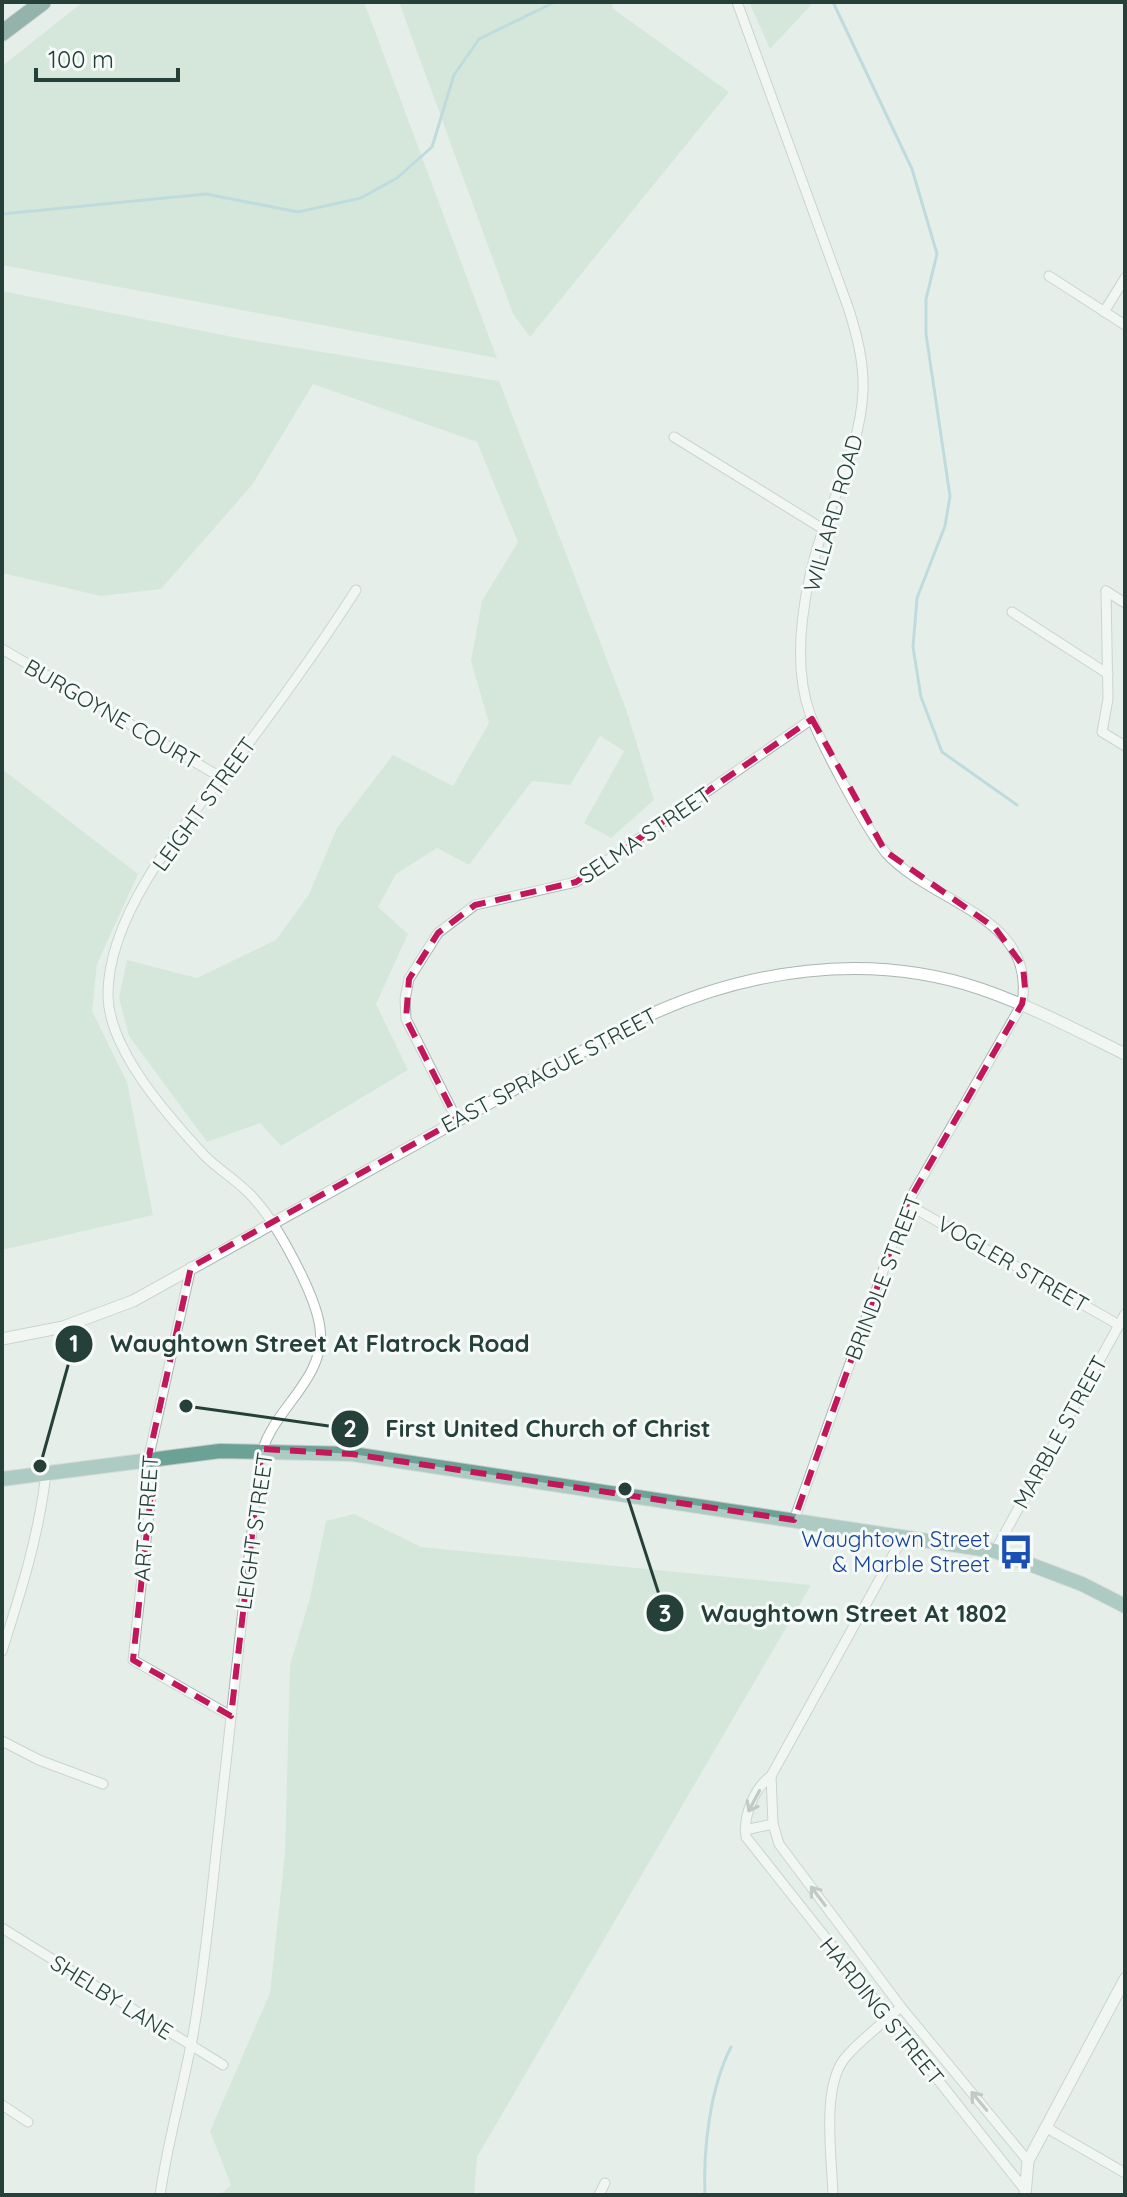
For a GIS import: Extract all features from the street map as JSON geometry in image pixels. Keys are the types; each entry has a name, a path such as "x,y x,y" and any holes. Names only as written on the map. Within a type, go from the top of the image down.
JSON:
{"highway":[{"path":"2,33 43,2"}],"main road":[{"path":"2,1479 261,1449 352,1454 995,1551 1082,1584 1125,1606"}],"street":[{"name":"WILLARD ROAD","path":"737,2 848,307 862,359 863,390 855,440 823,529 800,648 803,692 812,719 885,851 911,874 982,917 1007,941 1023,966 1022,1004"},
{"path":"1049,276 1125,325"},
{"path":"1104,312 1125,278"},
{"path":"674,437 823,529"},
{"name":"LEIGHT STREET","path":"160,2195 170,2129 190,2046 261,1449 317,1361 321,1328 309,1295 271,1223 256,1201 211,1162 169,1117 120,1040 108,997 114,955 132,909 179,832 318,648 356,590"},
{"path":"1125,603 1106,591 1108,699 1102,732 1125,746"},
{"path":"1012,612 1108,674"},
{"name":"BURGOYNE COURT","path":"2,649 222,778"},
{"name":"SELMA STREET","path":"457,1120 406,1019 405,999 409,979 438,933 475,905 576,882 812,719"},
{"name":"EAST SPRAGUE STREET","path":"2,1339 63,1327 133,1301 650,1015 746,980 819,970 894,971 978,988 1022,1004 1125,1054"},
{"name":"BRINDLE STREET","path":"794,1520 907,1204 1022,1004"},
{"name":"VOGLER STREET","path":"907,1204 1119,1325"},
{"name":"ART STREET","path":"191,1267 148,1460 153,1475 133,1660 231,1716"},
{"name":"MARBLE STREET","path":"995,1551 1125,1314"},
{"path":"2,1651 30,1561 46,1473"},
{"path":"771,1776 773,1824 745,1830 747,1815 903,1537"},
{"path":"2,1741 39,1760 103,1784"},
{"name":"HARDING STREET","path":"773,1824 779,1844 901,2007 1028,2161"},
{"name":"HARDING STREET","path":"745,1830 753,1850 1025,2192"},
{"name":"SHELBY LANE","path":"2,1928 223,2065"},
{"path":"1025,2192 1028,2161 1125,1979"},
{"path":"833,2195 830,2124 836,2078 845,2058 901,2007"},
{"path":"2,2105 28,2122"},
{"path":"1047,2128 1125,2173"},
{"path":"599,2195 605,2183"}],"highlighted area":[{"path":"812,719 885,851 995,928 1023,966 1025,988 1022,1004 907,1204 794,1520 352,1454 262,1449 231,1716 133,1660 153,1475 148,1460 191,1267 457,1120 406,1019 409,979 438,933 475,905 576,882"}],"green space":[{"path":"83,2 364,2 497,358 2,265 2,66"},
{"path":"399,2 614,2 612,8 729,92 530,337 513,314"},
{"path":"749,2 814,2 770,49"},
{"path":"2,291 243,339 499,381 626,709 654,800 611,838 584,823 624,751 600,736 570,785 532,781 469,865 437,848 396,874 378,907 408,934 376,1004 408,1070 281,1146 260,1123 207,1142 129,1036 119,998 127,960 197,978 276,940 309,894 337,828 393,755 453,786 489,723 471,661 482,601 518,542 477,442 313,384 252,485 161,589 101,596 2,573"},
{"path":"2,769 138,874 97,964 92,1011 127,1082 153,1215 2,1250"},
{"path":"354,1514 421,1547 811,1585 477,2157 474,2195 220,2195 231,2185 210,2131 270,1993 285,1853 290,1665 310,1598 326,1521"}],"waterway":[{"path":"2,214 206,194 298,212 361,198 397,178 432,147 454,75 479,39 555,2"},
{"path":"833,2 912,169 937,254 926,299 926,334 950,496 945,526 917,598 913,647 921,697 942,752 1017,805"},
{"path":"705,2195 709,2119 718,2081 731,2047"}],"place":[{"name":"First United Church of Christ","path":"186,1406"},
{"name":"Waughtown Street At Flatrock Road","path":"40,1466"},
{"name":"Waughtown Street At 1802","path":"625,1489"},
{"name":"Waughtown Street & Marble Street","path":"1016,1552"}]}
